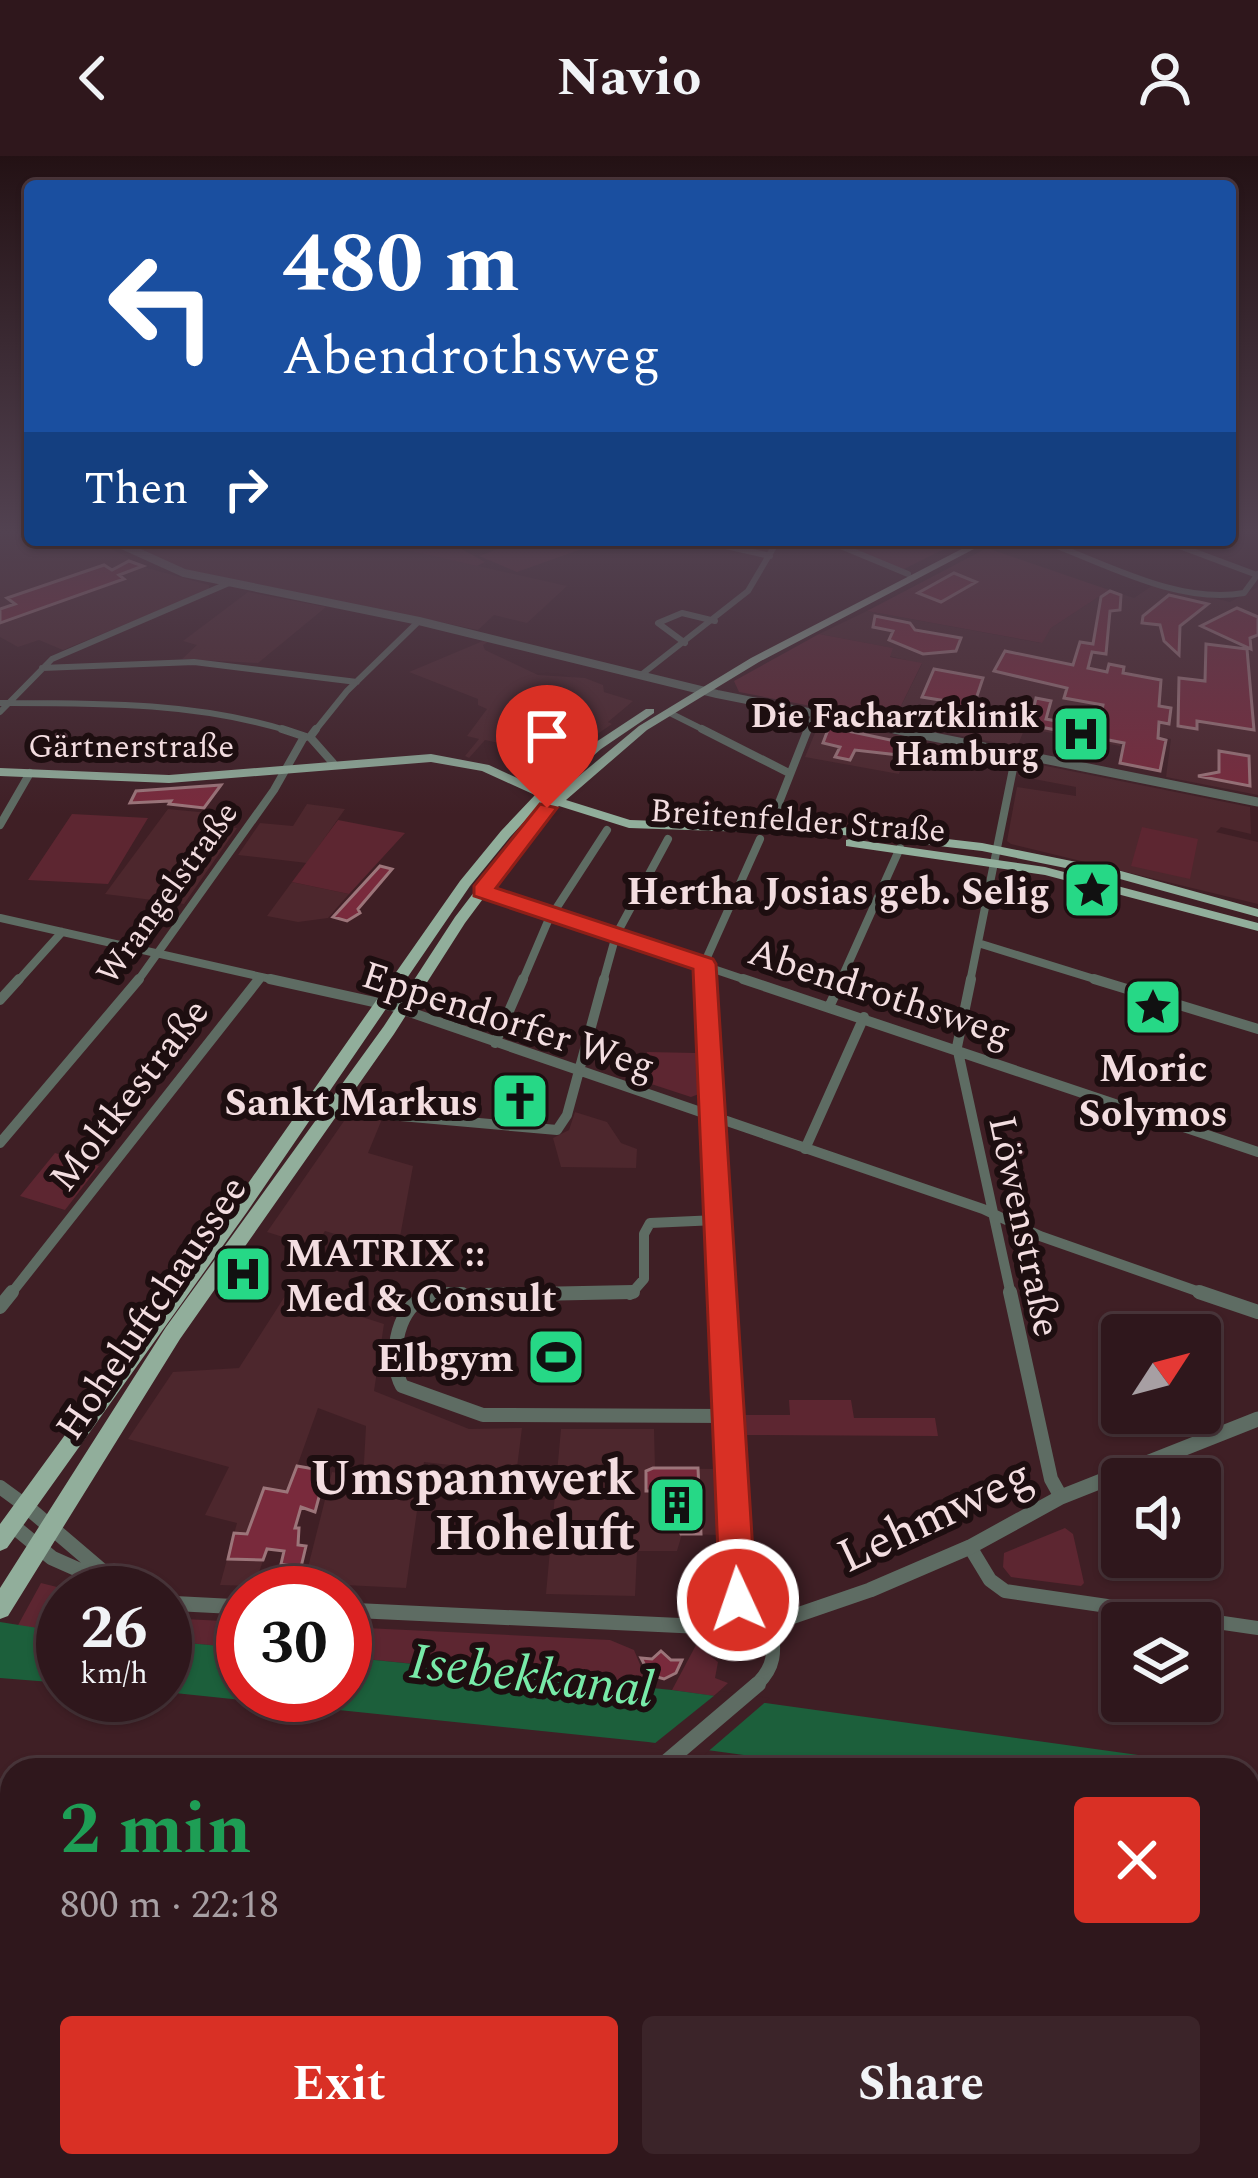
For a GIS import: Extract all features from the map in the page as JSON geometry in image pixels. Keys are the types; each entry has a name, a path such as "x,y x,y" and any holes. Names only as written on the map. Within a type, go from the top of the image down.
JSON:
{"main road":[{"path":"699,688 812,626"},
{"path":"699,688 817,626"},
{"name":"Hoheluftchaussee","path":"0,1607 172,1333 402,1010 544,800 699,688"},
{"name":"Hoheluftchaussee","path":"4,1526 26,1506 489,854 610,734 699,688"},
{"name":"Gärtnerstraße","path":"0,772 169,778 389,759 460,770 544,800"},
{"name":"Breitenfelder Straße","path":"544,800 607,830 668,838 903,836 1258,927"},
{"name":"Breitenfelder Straße","path":"544,800 648,827 994,856 1121,875 1258,914"}],"street":[{"path":"2,706 59,655 127,626"},
{"name":"Wrangelstraße","path":"0,1143 160,954 307,737 414,626"},
{"path":"442,626 699,688"},
{"path":"663,626 685,643"},
{"path":"644,672 708,626"},
{"path":"42,668 194,662 357,682"},
{"path":"644,672 752,700 1258,802"},
{"path":"2,706 182,706 254,718 307,737 333,763"},
{"path":"670,713 787,772"},
{"path":"739,1627 704,964 815,713"},
{"name":"Löwenstraße","path":"1016,754 957,1047 1051,1479 1061,1497"},
{"path":"0,825 30,773"},
{"path":"496,1043 552,914 607,830"},
{"path":"336,1104 378,1114 557,1130 567,1115 616,935 668,838"},
{"path":"830,1006 899,848"},
{"name":"Abendrothsweg","path":"482,891 1258,1152"},
{"name":"Eppendorfer Weg","path":"0,918 402,1010 993,1214 1040,1236 1258,1312"},
{"path":"0,1000 62,932"},
{"path":"978,943 1258,1029"},
{"name":"Moltkestraße","path":"0,1307 260,977"},
{"path":"805,1148 864,1017"},
{"path":"485,1294 630,1295 644,1280 644,1234 650,1222 717,1220"},
{"path":"462,1294 429,1296 414,1304 399,1338 394,1374 402,1387 483,1414 728,1416"},
{"name":"Lehmweg","path":"372,1611 739,1627 771,1624 870,1590 970,1547 1061,1497 1258,1419"},
{"path":"0,1487 98,1566"},
{"path":"4,1526 67,1566"},
{"path":"970,1547 990,1580 1005,1591 1258,1628"},
{"path":"671,1758 755,1688 774,1666 771,1624"}],"shaded area":[{"path":"0,626 121,626 63,650 39,640 18,647 0,637"},
{"path":"202,626 302,626 258,663 182,659 197,645 183,641"},
{"path":"835,626 951,626 1041,643 1051,628 1258,626 1258,795 1166,777 1171,739 1125,730 1120,746 1025,728 1017,747 893,722 922,664 889,656 892,648 819,634"},
{"path":"951,626 1054,626 1042,643"},
{"path":"819,634 893,648 890,657 922,663 893,722 739,692 734,681"},
{"path":"488,642 483,645 485,650 538,675 585,678 603,685 604,692 633,701 593,737 530,716 499,743 485,740 469,758 465,756 479,739 467,736 487,709 478,705 478,699 409,672"},
{"path":"820,721 911,738 899,774 805,757"},
{"path":"1026,762 1250,807 1251,834 1221,827 1216,832 1258,842 1258,904 1011,844 1007,841 1017,787 1076,796 1076,787 1018,776"},
{"path":"307,804 345,809 307,863 238,855 260,823 293,826"},
{"path":"168,809 209,813 203,824 237,828 184,904 105,894"},
{"path":"72,814 148,818 108,884 28,880"},
{"path":"338,820 405,833 349,894 292,882"},
{"path":"1142,827 1198,839 1190,879 1131,866"},
{"path":"292,882 349,894 328,918 298,922 267,916"},
{"path":"647,1052 696,1053 699,1094 691,1097 639,1080"},
{"path":"575,1112 607,1122 621,1143 637,1149 636,1168 561,1167 553,1138 569,1130"},
{"path":"357,1115 382,1119 368,1153 413,1166 397,1253 325,1231 315,1247 267,1232 344,1121"},
{"path":"55,1153 99,1166 65,1210 20,1196"},
{"path":"287,1293 384,1324 374,1391 469,1429 522,1428 515,1483 533,1491 533,1496 455,1495 459,1466 424,1462 406,1588 372,1586 372,1566 308,1566 332,1472 361,1477 364,1462 366,1426 318,1408 261,1566 225,1566 237,1523 205,1515 229,1467 128,1439 173,1372 239,1368"},
{"path":"789,1400 851,1400 854,1418 935,1418 938,1436 745,1435 743,1415 790,1415"},
{"path":"561,1429 654,1429 655,1468 714,1469 718,1535 682,1534 677,1551 637,1551 635,1596 546,1594"},
{"path":"1065,1528 1073,1534 1081,1586 1011,1577 1003,1567 1004,1553"},
{"path":"36,1592 36,1629 17,1627"},
{"path":"192,1619 216,1621 216,1646 192,1643"},
{"path":"0,1622 36,1628 36,1681 0,1678"},
{"path":"372,1628 610,1640 634,1650 647,1681 645,1687 372,1660"},
{"path":"192,1643 216,1646 216,1697 192,1695"},
{"path":"696,1645 718,1662 715,1678 728,1683 714,1696 672,1690"},
{"path":"372,1660 672,1690 1160,1758 765,1758 372,1713"}],"pier":[{"path":"720,1691 770,1698 704,1755 649,1748"}],"building":[{"path":"912,626 961,638 956,651 923,654 889,640 893,631 873,627"},
{"path":"1096,626 1109,626 1106,654 1092,652 1088,668 1107,672 1109,664 1124,667 1123,673 1161,680 1159,706 1171,708 1169,724 1159,722 1158,738 1166,740 1160,771 1120,763 1124,743 1030,725 1036,698 1051,701 1046,719 1098,729 1103,705 1064,698 1067,688 994,671 1005,651 1073,665 1080,642 1093,644"},
{"path":"1160,626 1180,626 1179,655 1164,641"},
{"path":"1202,626 1258,626 1258,635 1250,638 1251,649"},
{"path":"1206,644 1247,649 1254,730 1197,721 1197,729 1178,726 1179,678 1205,681"},
{"path":"934,669 983,678 973,708 1007,715 1004,724 940,715 946,701 922,697"},
{"path":"829,727 900,742 899,755 855,750 850,760 835,757 840,747 823,743"},
{"path":"1219,751 1249,756 1250,786 1198,776 1219,772"},
{"path":"221,785 204,808 169,804 171,801 130,803 136,791"},
{"path":"380,866 392,869 358,909 360,913 347,921 333,917"},
{"name":"Sankt Markus","path":"507,1087 541,1097 542,1109 529,1114 497,1102"},
{"path":"297,1466 326,1471 315,1512 301,1507 295,1528 299,1528 298,1545 306,1546 301,1566 281,1564 284,1551 267,1549 263,1560 228,1559 234,1533 247,1534 264,1488 287,1492"},
{"name":"Umspannwerk Hoheluft","path":"698,1468 701,1534 681,1534 674,1519 654,1519 654,1491 646,1491 646,1471"},
{"path":"661,1651 671,1660 682,1660 676,1673 664,1679 650,1675 641,1658 652,1659"}],"place":[{"name":"Die Facharztklinik Hamburg","path":"1081,734"},
{"name":"Hertha Josias geb. Selig","path":"1092,890"},
{"name":"Moric Solymos","path":"1153,1007"},
{"name":"Sankt Markus","path":"520,1101"},
{"name":"MATRIX :: Med & Consult","path":"243,1274"},
{"name":"Elbgym","path":"556,1357"},
{"name":"Umspannwerk Hoheluft","path":"677,1505"}],"route":[{"path":"547,808 482,891 704,964 738,1600"}],"water label":[{"name":"Isebekkanal","path":"532,1674"}]}
